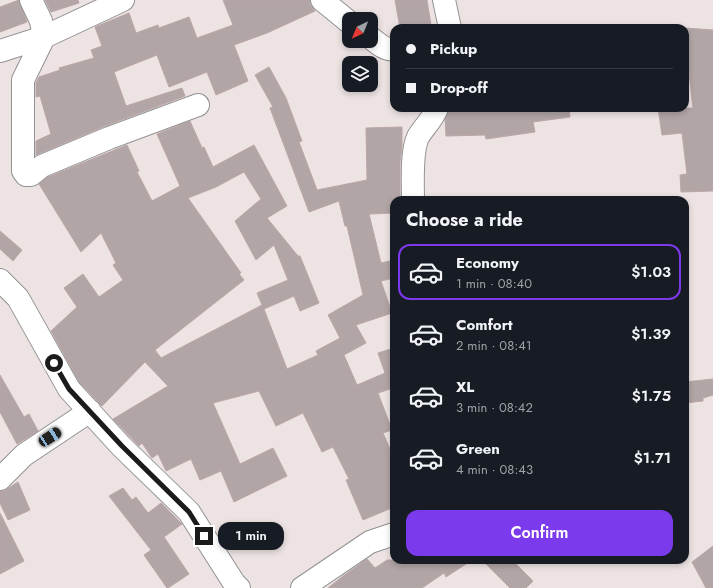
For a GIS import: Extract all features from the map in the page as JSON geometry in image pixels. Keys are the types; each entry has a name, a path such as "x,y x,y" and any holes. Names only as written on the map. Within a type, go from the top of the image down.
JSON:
{"street":[{"path":"31,0 41,21 44,37 23,80 23,171 26,175 31,175 42,166 109,138 198,105"},
{"path":"0,51 44,37 123,0"},
{"path":"322,0 342,16"},
{"path":"444,0 449,24"},
{"path":"378,43 390,50"},
{"path":"413,196 414,149 418,137 436,112"},
{"path":"0,280 18,298 69,389 122,446 189,512 234,583 239,588"},
{"path":"0,479 24,455 90,411"},
{"path":"302,588 370,542 390,535"}],"building":[{"path":"19,0 27,22 0,32 0,7"},
{"path":"45,0 78,0 79,3 51,12"},
{"path":"223,0 310,0 310,5 315,11 267,33 234,45 248,81 216,95 207,72 169,87 157,55 114,72 126,106 182,88 185,96 105,126 36,155 36,141 51,134 40,96 36,97 36,83 39,77 60,70 59,68 94,58 91,50 102,46 95,27 129,13 136,33 158,25 159,28 189,17 197,38 233,25"},
{"path":"395,0 427,0 431,24 399,24"},
{"path":"689,28 713,30 713,191 681,192 680,175 687,174 682,133 662,135 659,112 689,112 689,108 693,108 689,73"},
{"path":"269,67 286,98 302,141 299,142 317,190 367,180 366,128 402,127 400,196 390,196 390,213 369,214 381,263 390,261 390,279 381,281 390,307 390,314 356,325 366,343 344,355 357,385 385,373 378,353 390,349 390,389 378,393 390,425 390,431 383,433 390,449 390,509 363,520 346,480 349,479 333,447 322,452 303,413 276,426 259,391 213,403 240,464 273,448 287,476 234,502 221,471 200,480 191,459 166,471 158,454 152,458 142,443 139,446 113,419 168,386 145,362 102,406 79,382 51,331 77,307 64,288 83,274 99,297 123,280 113,265 116,263 101,233 81,252 39,184 48,177 127,145 139,171 137,172 152,201 180,186 157,134 190,121 202,148 204,147 213,167 254,145 287,206 267,218 298,256 300,256 319,303 300,311 294,296 264,309 287,369 318,355 316,351 340,338 328,315 363,295 347,226 345,226 339,201 309,212 270,108 273,107 255,75","holes":["244,172 261,199 235,221 256,260 274,245 288,280 257,293 262,305 161,358 155,350 244,280 239,274 241,273 188,198 216,187"]},
{"path":"448,112 569,112 570,117 533,122 535,132 486,139 485,135 446,136 445,119"},
{"path":"0,231 22,250 13,261 0,249"},
{"path":"0,375 24,417 29,414 38,431 17,444 0,412"},
{"path":"713,379 713,395 703,398 703,401 689,403 689,382"},
{"path":"18,482 30,510 8,520 0,503 0,491 4,491"},
{"path":"123,488 132,500 136,497 148,513 161,503 182,524 164,537 189,574 168,588 144,555 151,550 109,496"},
{"path":"0,513 24,561 0,574"},
{"path":"713,546 713,588 706,588 692,562"},
{"path":"367,559 375,568 387,560 390,560 390,564 466,564 446,577 444,573 422,588 328,588"},
{"path":"486,564 516,564 533,581 526,588 510,588"}],"route":[{"path":"54,363 69,389 122,446 189,512 204,536"}]}
